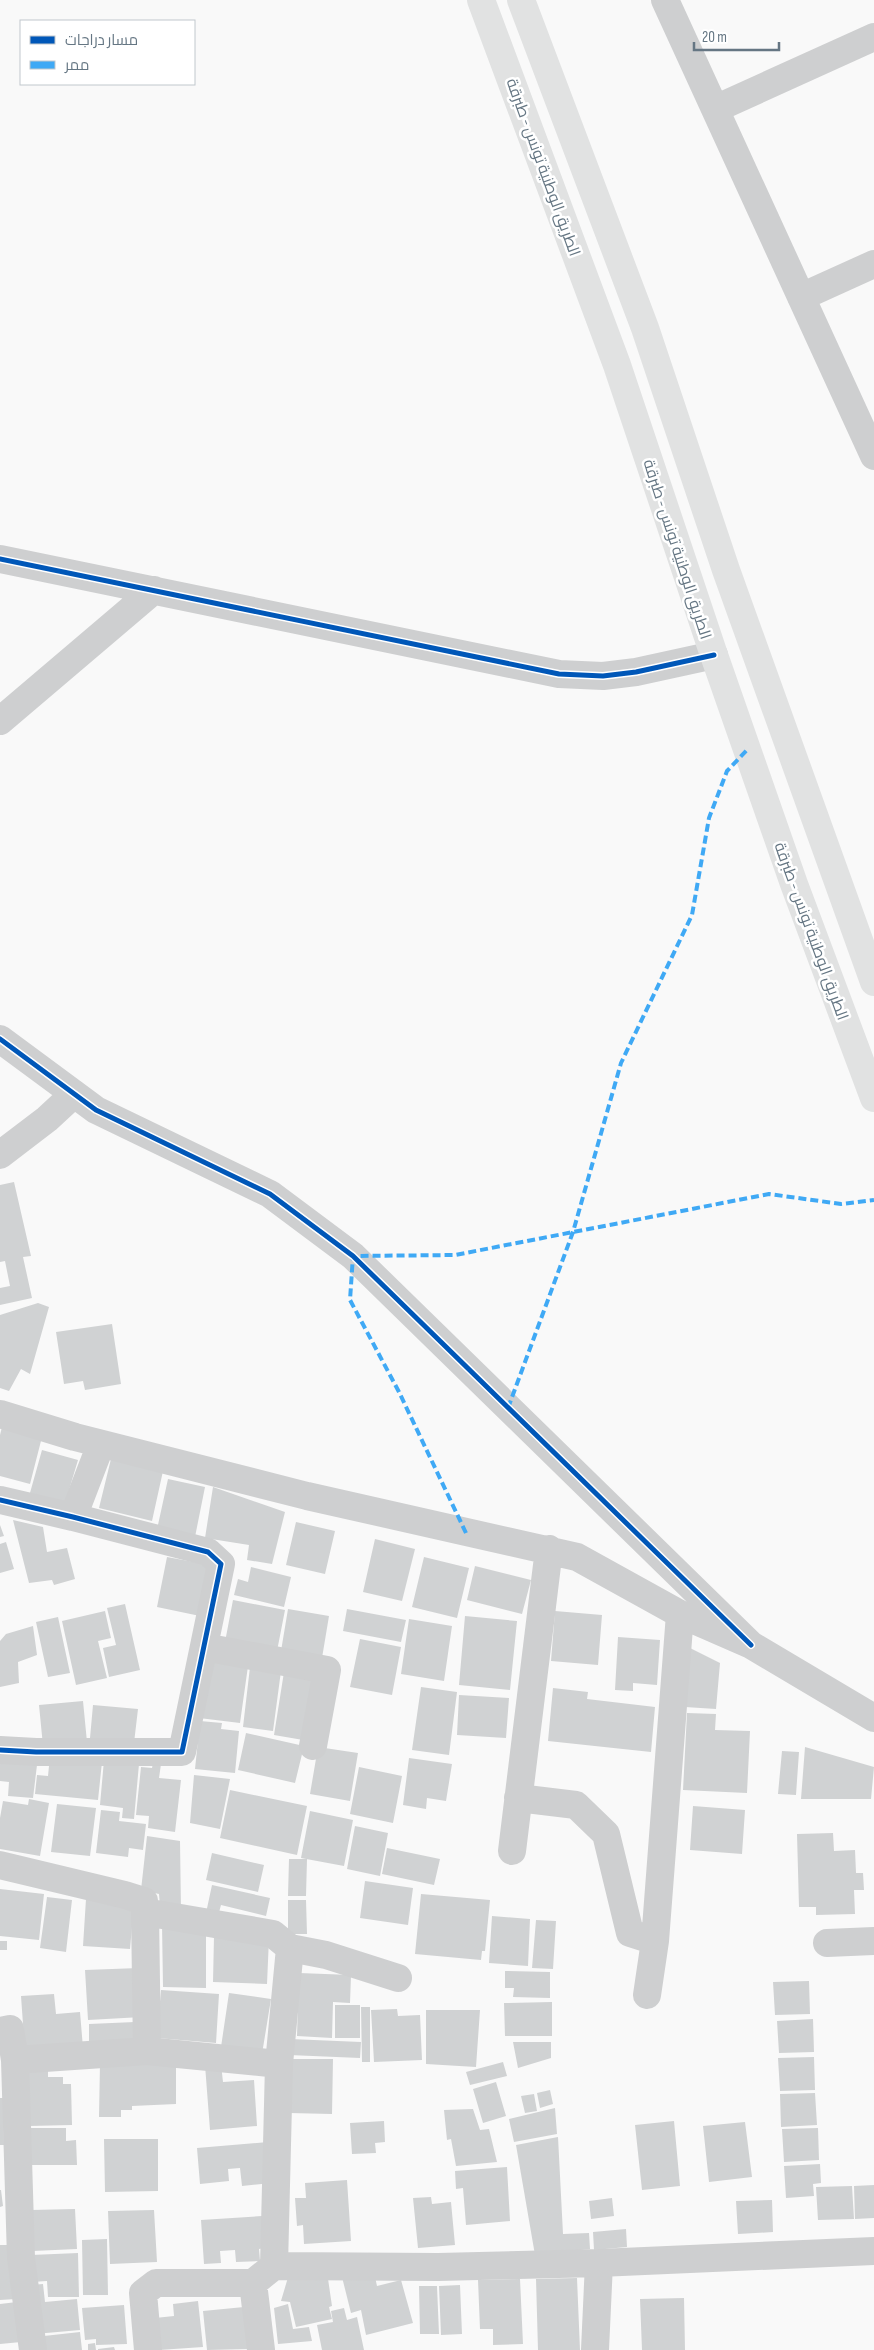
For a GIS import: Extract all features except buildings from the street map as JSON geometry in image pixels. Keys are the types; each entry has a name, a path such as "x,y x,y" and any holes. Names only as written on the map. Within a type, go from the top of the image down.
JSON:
{"main road":[{"name":"الطريق الوطنية تونس - طبرقة","path":"482,0 617,365 714,655 794,884 871,1083"},
{"path":"521,0 645,328 726,570 874,982"}],"street":[{"path":"665,0 874,456"},
{"path":"715,109 874,37"},
{"path":"801,297 874,264"},
{"path":"0,559 559,674 603,676 636,672 714,655"},
{"path":"0,721 154,590"},
{"path":"0,1039 96,1110 270,1194 353,1256 751,1645"},
{"path":"0,1155 47,1119 74,1094"},
{"path":"0,1414 101,1444 366,1510 549,1550 577,1558 680,1614 751,1645 874,1718"},
{"path":"73,1517 101,1444"},
{"path":"0,1500 208,1552 221,1564 182,1752 36,1752 0,1750"},
{"path":"512,1851 549,1550"},
{"path":"647,1995 654,1941 680,1614"},
{"path":"204,1647 327,1670 313,1746"},
{"path":"518,1798 576,1806 606,1834 630,1933 654,1941"},
{"path":"0,1865 125,1895 144,1902 146,2051"},
{"path":"145,1912 272,1934 290,1948 326,1955 398,1978"},
{"path":"827,1943 874,1941"},
{"path":"274,2266 280,2064 290,1948"},
{"path":"0,2031 10,2029 15,2060 21,2258 33,2350"},
{"path":"15,2060 146,2051 280,2064"},
{"path":"148,2350 143,2293 156,2283 253,2284 274,2266 438,2267 598,2263 874,2251"},
{"path":"595,2350 598,2263"},
{"path":"253,2284 261,2350"}],"marked path":[{"path":"508,1408 573,1232 621,1063 692,915 709,818 727,771 747,750"},
{"path":"466,1533 399,1392 350,1300 353,1256 455,1255 769,1194 841,1204 874,1200"}],"cycle path":[{"path":"0,559 559,674 603,676 636,672 714,655"},
{"path":"0,1039 96,1110 270,1194 353,1256 751,1645"},
{"path":"0,1500 208,1552 221,1564 182,1752 36,1752 0,1750"}]}
